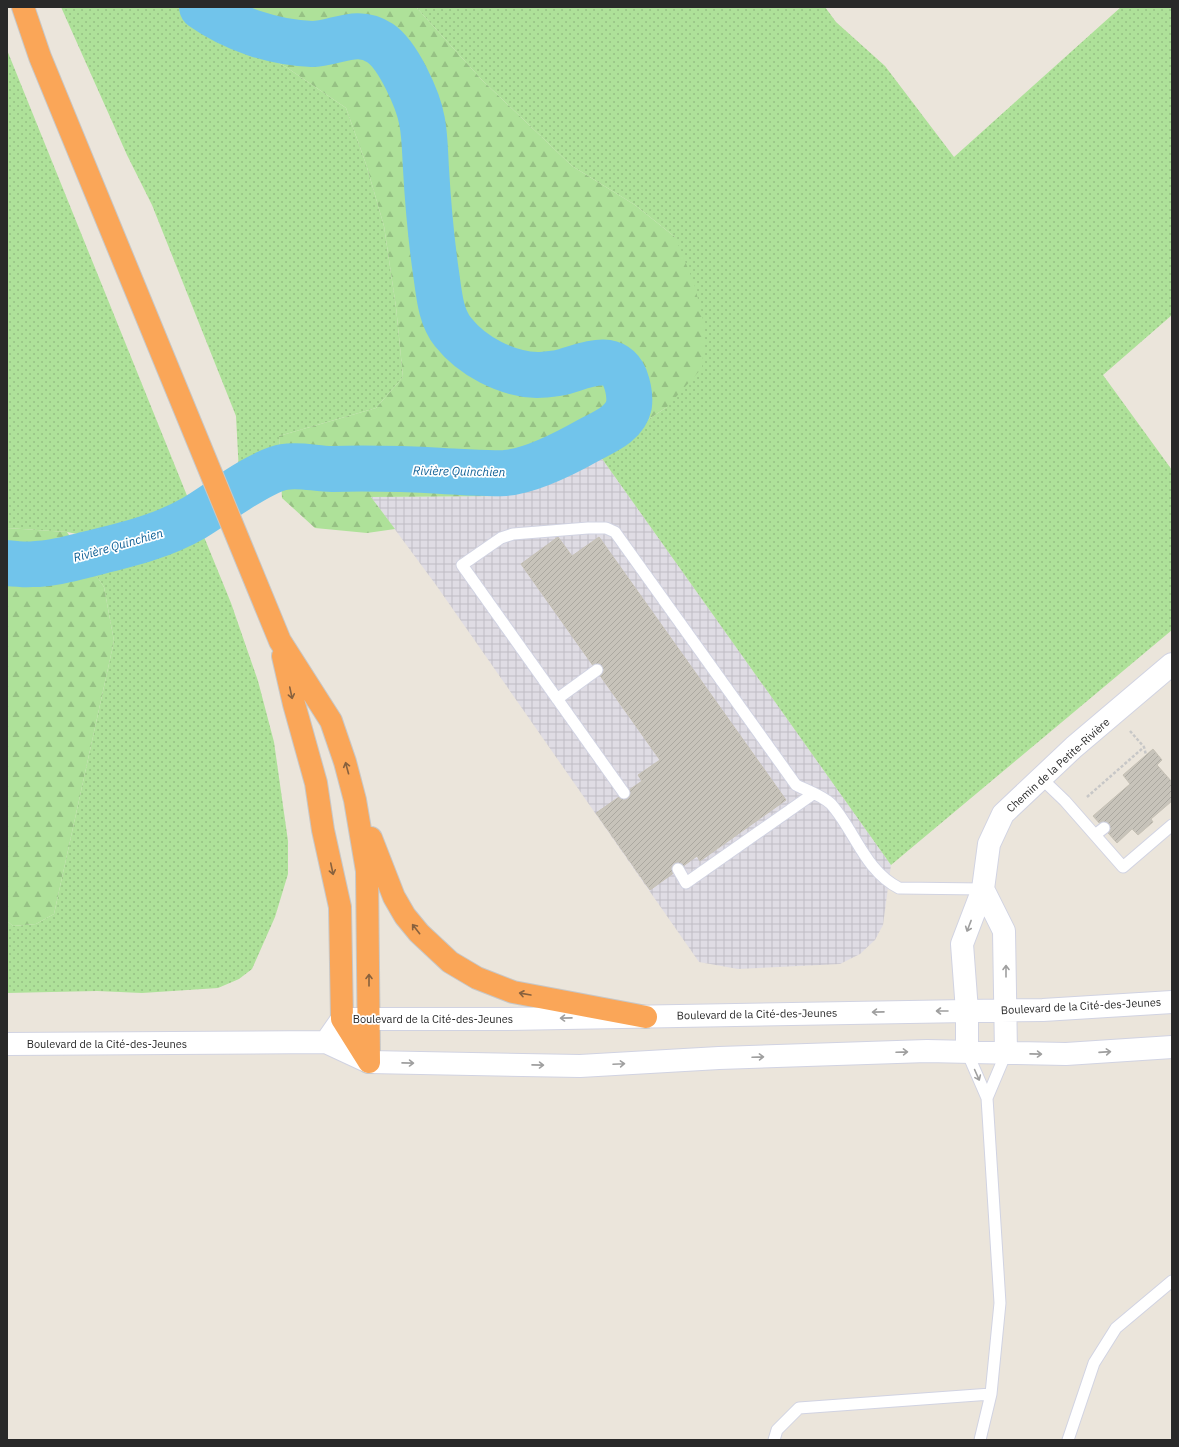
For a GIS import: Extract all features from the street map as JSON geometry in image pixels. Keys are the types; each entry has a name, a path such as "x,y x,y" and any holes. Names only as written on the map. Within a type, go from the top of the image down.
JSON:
{"highway":[{"path":"14,7 40,58"},
{"path":"23,7 40,58 215,487 227,512 280,641 294,704 316,783 323,830 340,907 342,1019 369,1062"},
{"path":"280,641 331,721 345,762 355,800 366,871 369,1062"},
{"path":"355,800 394,897 419,933 450,962 477,978 513,992 646,1017"}],"main road":[{"name":"Chemin de la Petite-Rivière","path":"967,1052 967,1011 962,944 983,889 989,844 1003,814 1074,747 1172,664"},
{"path":"983,889 1004,931 1006,1054"},
{"name":"Boulevard de la Cité-des-Jeunes","path":"342,1019 646,1017 967,1011 1172,1002"},
{"path":"342,1019 326,1042 369,1062 580,1066 719,1058 927,1051 1006,1054 1066,1054 1172,1047"},
{"name":"Boulevard de la Cité-des-Jeunes","path":"7,1044 326,1042"}],"lane":[{"path":"624,793 462,565 501,538 513,534 606,528 615,532 796,785 830,803 877,872 887,882 899,888 983,889"},
{"path":"557,699 597,670"},
{"path":"1041,778 1065,801 1123,868 1172,825"},
{"path":"678,869 686,883 813,794"},
{"path":"1094,835 1104,828"},
{"path":"967,1052 987,1098 1000,1303 991,1394 980,1440"},
{"path":"987,1098 1006,1054"},
{"path":"1068,1440 1094,1363 1116,1328 1172,1281"},
{"path":"774,1440 777,1430 799,1408 991,1394"}],"path":[{"path":"1126,727 1144,747 1146,756"},
{"path":"1096,788 1144,747"}],"shaded area":[{"path":"598,453 891,865 883,925 875,940 860,954 840,964 738,969 699,962 436,585 371,497 504,496"}],"green space":[{"path":"61,7 180,7 190,15 286,67 346,108 366,164 384,226 396,307 403,377 376,408 279,436 280,454 239,473 236,416 152,205 127,155"},
{"path":"180,7 416,7 481,79 572,166 635,205 675,237 694,283 705,328 702,368 667,407 598,453 504,496 371,497 395,529 367,533 315,528 282,498 279,436 376,408 403,377 396,307 384,226 366,164 346,108 286,67 190,15"},
{"path":"416,7 825,7 836,22 885,66 954,157 1121,7 1172,7 1172,315 1103,375 1172,470 1172,630 891,865 598,453 667,407 675,237 635,205 572,166 481,79"},
{"path":"7,50 190,503 148,530 110,536 87,536 67,532 7,528"},
{"path":"200,527 231,603 258,681 274,742 288,841 288,874 275,917 252,969 239,979 218,988 142,993 97,991 7,993 7,921 13,926 36,924 54,914 114,641 104,587 87,562 111,558"},
{"path":"7,528 67,532 104,587 114,641 54,914 36,924 13,926 7,921"}],"building":[{"path":"558,537 572,556 599,537 786,800 700,861 697,856 650,890 596,813 642,781 638,775 660,760 521,564"},
{"path":"1153,749 1162,760 1157,765 1172,782 1172,801 1151,819 1153,822 1138,835 1132,829 1117,843 1093,816 1130,784 1123,775"}],"waterway":[{"name":"Rivière Quinchien","path":"7,563 42,564 56,562 143,540 181,525 251,481 284,467 296,466 332,469 401,469 490,473 515,472 548,461 601,434 619,422 627,412 629,399 626,381 620,369 612,364 595,363 558,373 542,375 525,374 502,367 480,356 461,341 449,326 445,319 441,304 434,260 424,139 420,112 406,78 394,57 387,49 371,38 363,36 354,36 312,44 269,38 227,22 202,7"}]}
